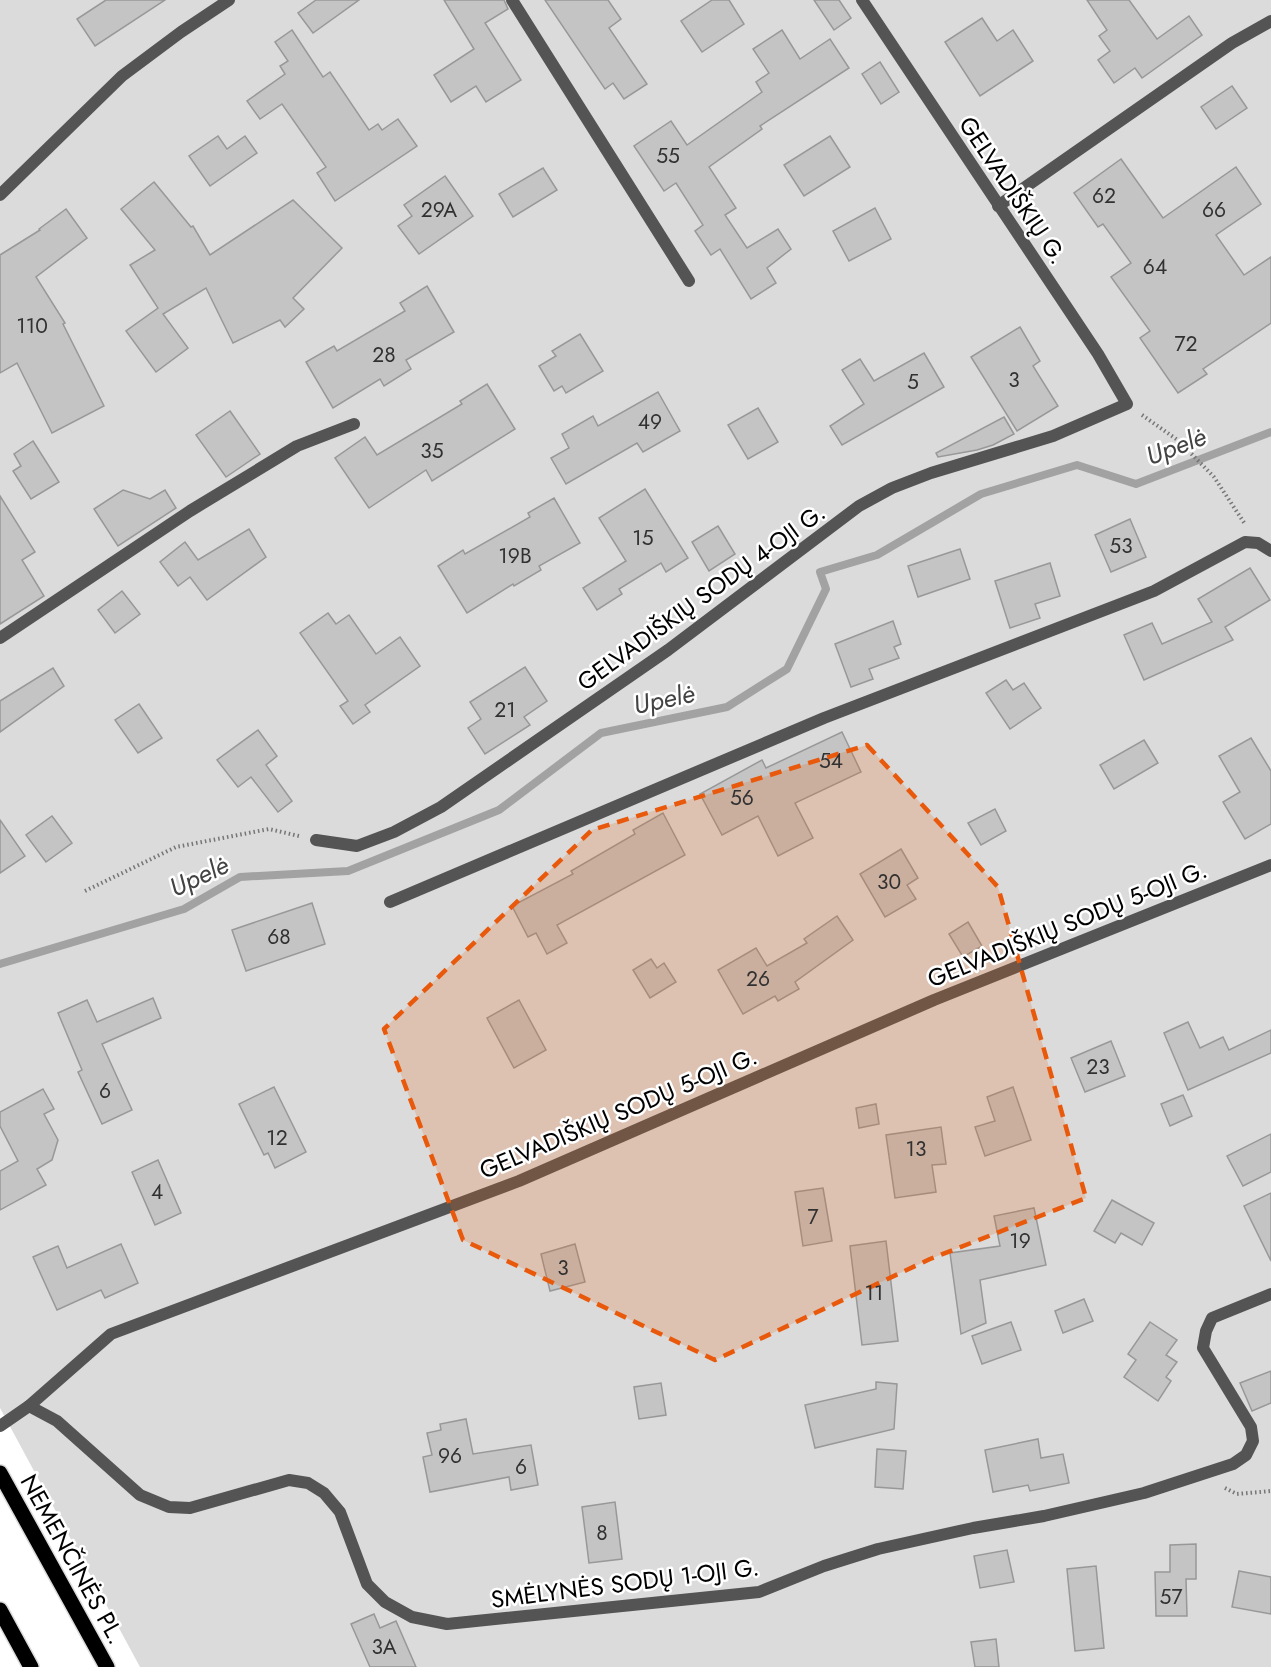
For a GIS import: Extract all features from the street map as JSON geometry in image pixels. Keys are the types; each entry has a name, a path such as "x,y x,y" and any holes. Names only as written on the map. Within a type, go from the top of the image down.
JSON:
{"main road":[{"name":"NEMENČINĖS PL.","path":"0,1473 107,1667"},
{"path":"0,1610 31,1667"}],"street":[{"path":"0,195 122,76 229,0"},
{"path":"512,0 689,281"},
{"name":"GELVADIŠKIŲ G.","path":"862,0 1098,354 1127,404"},
{"path":"998,206 1232,43 1271,21"},
{"name":"GELVADIŠKIŲ SODŲ 4-OJI G.","path":"316,840 357,846 394,832 441,807 668,650 859,506 931,473 1053,436 1127,404"},
{"path":"0,638 190,511 297,446 354,424"},
{"path":"390,902 824,718 1154,591 1245,542 1258,543 1271,551"},
{"name":"GELVADIŠKIŲ SODŲ 5-OJI G.","path":"0,1426 29,1406 111,1334 519,1181 934,1000 1271,865"},
{"name":"SMĖLYNĖS SODŲ 1-OJI G.","path":"29,1406 57,1421 140,1495 169,1507 190,1508 289,1480 308,1483 324,1493 340,1512 367,1584 385,1602 412,1617 447,1624 759,1592 824,1566 878,1550 1144,1493 1233,1464 1246,1455 1253,1441 1251,1427 1203,1348 1206,1331 1212,1318 1271,1294"}],"path":[{"path":"1127,404 1179,441 1214,477 1258,543"},
{"path":"85,891 176,846 268,829 316,840"},
{"path":"1202,1474 1236,1494 1271,1491"}],"highlighted area":[{"path":"867,745 998,887 1086,1198 930,1259 715,1360 463,1240 384,1029 592,830"}],"shaded area":[{"path":"0,0 1271,0 1271,1667 140,1667 0,1408"}],"building":[{"path":"106,0 165,0 95,46 77,19"},
{"path":"316,0 359,0 313,33 298,13"},
{"path":"444,0 504,0 508,9 485,23 521,80 486,102 476,86 451,102 434,75 474,49"},
{"path":"545,0 608,0 621,19 609,28 647,84 624,99 613,83 605,89"},
{"path":"712,0 729,0 744,24 702,52 681,21"},
{"path":"814,0 839,0 851,18 834,30"},
{"path":"1087,0 1129,0 1157,39 1189,16 1202,35 1142,78 1135,68 1114,83 1098,60 1110,51 1099,36 1107,30"},
{"path":"982,18 997,41 1013,30 1033,61 980,96 945,42"},
{"path":"292,30 323,77 330,72 369,130 378,124 382,130 398,119 417,146 335,201 317,173 326,167 282,104 260,119 247,101 285,74 280,66 288,61 275,42"},
{"path":"782,30 800,59 830,39 849,68 760,126 762,129 709,167 736,208 725,215 747,248 778,229 791,249 767,268 776,283 751,299 720,249 711,255 695,231 703,225 676,183 664,191 634,146 671,121 687,145 762,92 756,82 769,73 753,49"},
{"path":"880,62 899,92 881,104 862,74"},
{"path":"1232,86 1247,108 1216,129 1201,107"},
{"path":"218,136 227,149 245,136 257,153 210,186 189,156"},
{"path":"830,136 850,167 804,196 784,165"},
{"path":"1121,159 1163,218 1236,167 1261,204 1216,235 1244,275 1271,257 1271,323 1203,369 1207,374 1178,393 1140,338 1150,331 1111,277 1131,263 1103,224 1098,227 1074,193"},
{"path":"543,168 557,190 513,217 499,194"},
{"path":"445,176 473,216 419,254 398,226 412,216 404,205"},
{"path":"154,182 191,227 193,226 210,255 293,200 342,248 293,298 304,309 285,327 280,320 233,343 206,288 163,314 188,348 156,372 126,331 158,308 130,265 155,250 121,209"},
{"path":"875,208 891,239 849,261 833,231"},
{"path":"66,209 87,238 36,277 65,323 63,324 104,406 52,433 17,363 0,373 0,255 40,230"},
{"path":"427,286 454,332 406,360 411,369 384,386 380,379 333,408 306,362 334,346 337,351 405,311 400,303"},
{"path":"1020,327 1040,361 1033,366 1058,406 1017,431 971,357"},
{"path":"580,334 603,371 566,393 562,386 554,391 539,366 556,356 552,351"},
{"path":"924,353 944,387 842,445 830,426 864,404 842,370 860,359 874,381"},
{"path":"487,384 515,429 432,481 426,470 369,508 335,458 365,437 377,455 462,404 460,401"},
{"path":"658,392 680,431 643,452 637,443 566,484 551,458 569,448 562,434 593,416 598,426"},
{"path":"758,408 778,442 748,459 728,425"},
{"path":"230,411 260,454 226,477 196,435"},
{"path":"1004,417 1014,434 977,450 938,457 936,453"},
{"path":"33,441 59,482 31,499 13,471 21,466 14,454"},
{"path":"645,489 688,558 666,572 661,563 619,589 622,594 597,610 583,588 626,561 599,518"},
{"path":"123,490 150,499 165,490 176,508 118,546 94,509"},
{"path":"0,496 35,552 22,560 44,596 0,624"},
{"path":"554,498 580,543 539,566 541,570 514,586 513,584 467,613 438,566 463,550 465,554 530,517 528,513"},
{"path":"1130,519 1146,557 1111,572 1095,535"},
{"path":"718,526 735,554 709,571 692,542"},
{"path":"249,529 266,557 207,600 190,577 178,586 160,562 185,542 198,560"},
{"path":"960,549 970,579 918,597 908,566"},
{"path":"1050,563 1060,596 1035,604 1040,618 1010,628 995,581"},
{"path":"1250,568 1270,600 1225,627 1233,640 1144,680 1124,635 1152,623 1162,644 1212,622 1198,599"},
{"path":"122,591 140,614 115,633 98,610"},
{"path":"328,613 336,624 349,615 376,654 400,637 420,666 365,705 370,712 353,724 340,706 348,701 300,633"},
{"path":"893,621 901,644 894,647 899,658 869,669 873,679 851,687 835,644"},
{"path":"525,667 547,701 524,717 530,725 485,754 468,728 481,719 470,702"},
{"path":"53,668 64,686 0,732 0,701"},
{"path":"1006,680 1013,690 1024,683 1041,708 1010,729 986,693"},
{"path":"139,704 162,738 138,753 115,720"},
{"path":"258,730 277,756 266,765 292,801 278,812 251,777 238,787 217,760"},
{"path":"842,732 861,772 795,803 813,838 778,856 758,816 722,835 700,794 762,760 766,768"},
{"path":"1251,738 1271,771 1271,824 1245,839 1223,802 1240,792 1219,756"},
{"path":"1144,740 1158,763 1114,789 1100,765"},
{"path":"995,809 1006,831 981,845 968,823"},
{"path":"663,813 685,855 557,925 567,943 547,954 536,933 528,937 512,906 573,874 571,871 635,834 633,830"},
{"path":"52,816 72,843 46,862 26,835"},
{"path":"0,820 25,856 0,873"},
{"path":"901,849 918,878 907,885 916,899 885,917 860,874"},
{"path":"312,903 325,944 246,971 232,930"},
{"path":"837,916 853,940 795,982 799,989 778,1001 775,996 743,1014 718,970 756,948 767,966 807,943 804,939"},
{"path":"968,922 982,946 963,957 949,934"},
{"path":"651,959 657,968 664,963 676,982 650,998 633,970"},
{"path":"153,998 161,1018 102,1044 132,1110 102,1124 78,1072 82,1070 58,1013 87,1000 97,1022"},
{"path":"519,1000 546,1050 514,1068 487,1018"},
{"path":"1188,1022 1200,1048 1223,1037 1229,1050 1271,1030 1271,1053 1188,1090 1164,1033"},
{"path":"1111,1041 1125,1076 1085,1092 1071,1058"},
{"path":"274,1087 306,1152 275,1168 268,1153 264,1155 239,1104"},
{"path":"1013,1087 1031,1140 985,1156 975,1127 995,1121 987,1097"},
{"path":"43,1089 54,1109 44,1114 58,1140 52,1160 37,1169 46,1185 0,1210 0,1171 18,1161 0,1126 0,1112"},
{"path":"1183,1095 1192,1116 1170,1126 1161,1104"},
{"path":"876,1104 879,1124 859,1128 856,1108"},
{"path":"941,1127 946,1164 932,1165 936,1192 895,1198 886,1135"},
{"path":"1271,1134 1271,1172 1243,1186 1227,1156"},
{"path":"158,1160 181,1213 155,1225 132,1172"},
{"path":"823,1188 832,1241 803,1246 795,1192"},
{"path":"1271,1193 1271,1261 1244,1206"},
{"path":"1112,1200 1154,1223 1142,1245 1121,1233 1115,1243 1094,1231"},
{"path":"1034,1208 1046,1265 980,1280 986,1323 961,1334 950,1253 1000,1246 994,1216"},
{"path":"886,1241 898,1341 862,1345 850,1246"},
{"path":"121,1244 138,1283 105,1298 101,1290 57,1310 33,1257 58,1246 67,1268"},
{"path":"575,1244 585,1282 550,1291 541,1254"},
{"path":"1084,1299 1093,1321 1063,1333 1055,1311"},
{"path":"1011,1322 1021,1350 982,1364 972,1336"},
{"path":"1150,1322 1177,1340 1166,1355 1177,1362 1166,1377 1171,1381 1158,1401 1124,1377 1136,1360 1128,1354"},
{"path":"1271,1371 1271,1403 1252,1411 1240,1383"},
{"path":"876,1382 897,1384 894,1429 815,1448 805,1405 876,1389"},
{"path":"661,1383 666,1415 639,1419 634,1387"},
{"path":"466,1419 473,1454 531,1445 538,1485 511,1490 509,1477 430,1492 423,1457 432,1455 427,1433 441,1430 440,1424"},
{"path":"1038,1439 1041,1458 1063,1454 1069,1483 1030,1491 1028,1485 993,1492 985,1450"},
{"path":"877,1449 906,1451 903,1489 875,1487"},
{"path":"615,1502 622,1559 589,1563 582,1507"},
{"path":"1196,1544 1196,1579 1186,1579 1187,1616 1156,1616 1155,1572 1170,1572 1170,1545"},
{"path":"1007,1550 1014,1582 980,1588 974,1556"},
{"path":"1096,1566 1104,1648 1075,1651 1067,1569"},
{"path":"1239,1571 1271,1577 1271,1614 1232,1607"},
{"path":"374,1614 380,1628 396,1621 416,1667 370,1667 351,1624"},
{"path":"996,1639 999,1667 975,1667 971,1642"}],"waterway":[{"name":"Upelė","path":"0,964 184,909 240,877 348,871 499,810 601,733 727,707 787,669 826,589 820,572 877,555 981,494 1077,465 1136,484 1271,432"}]}
